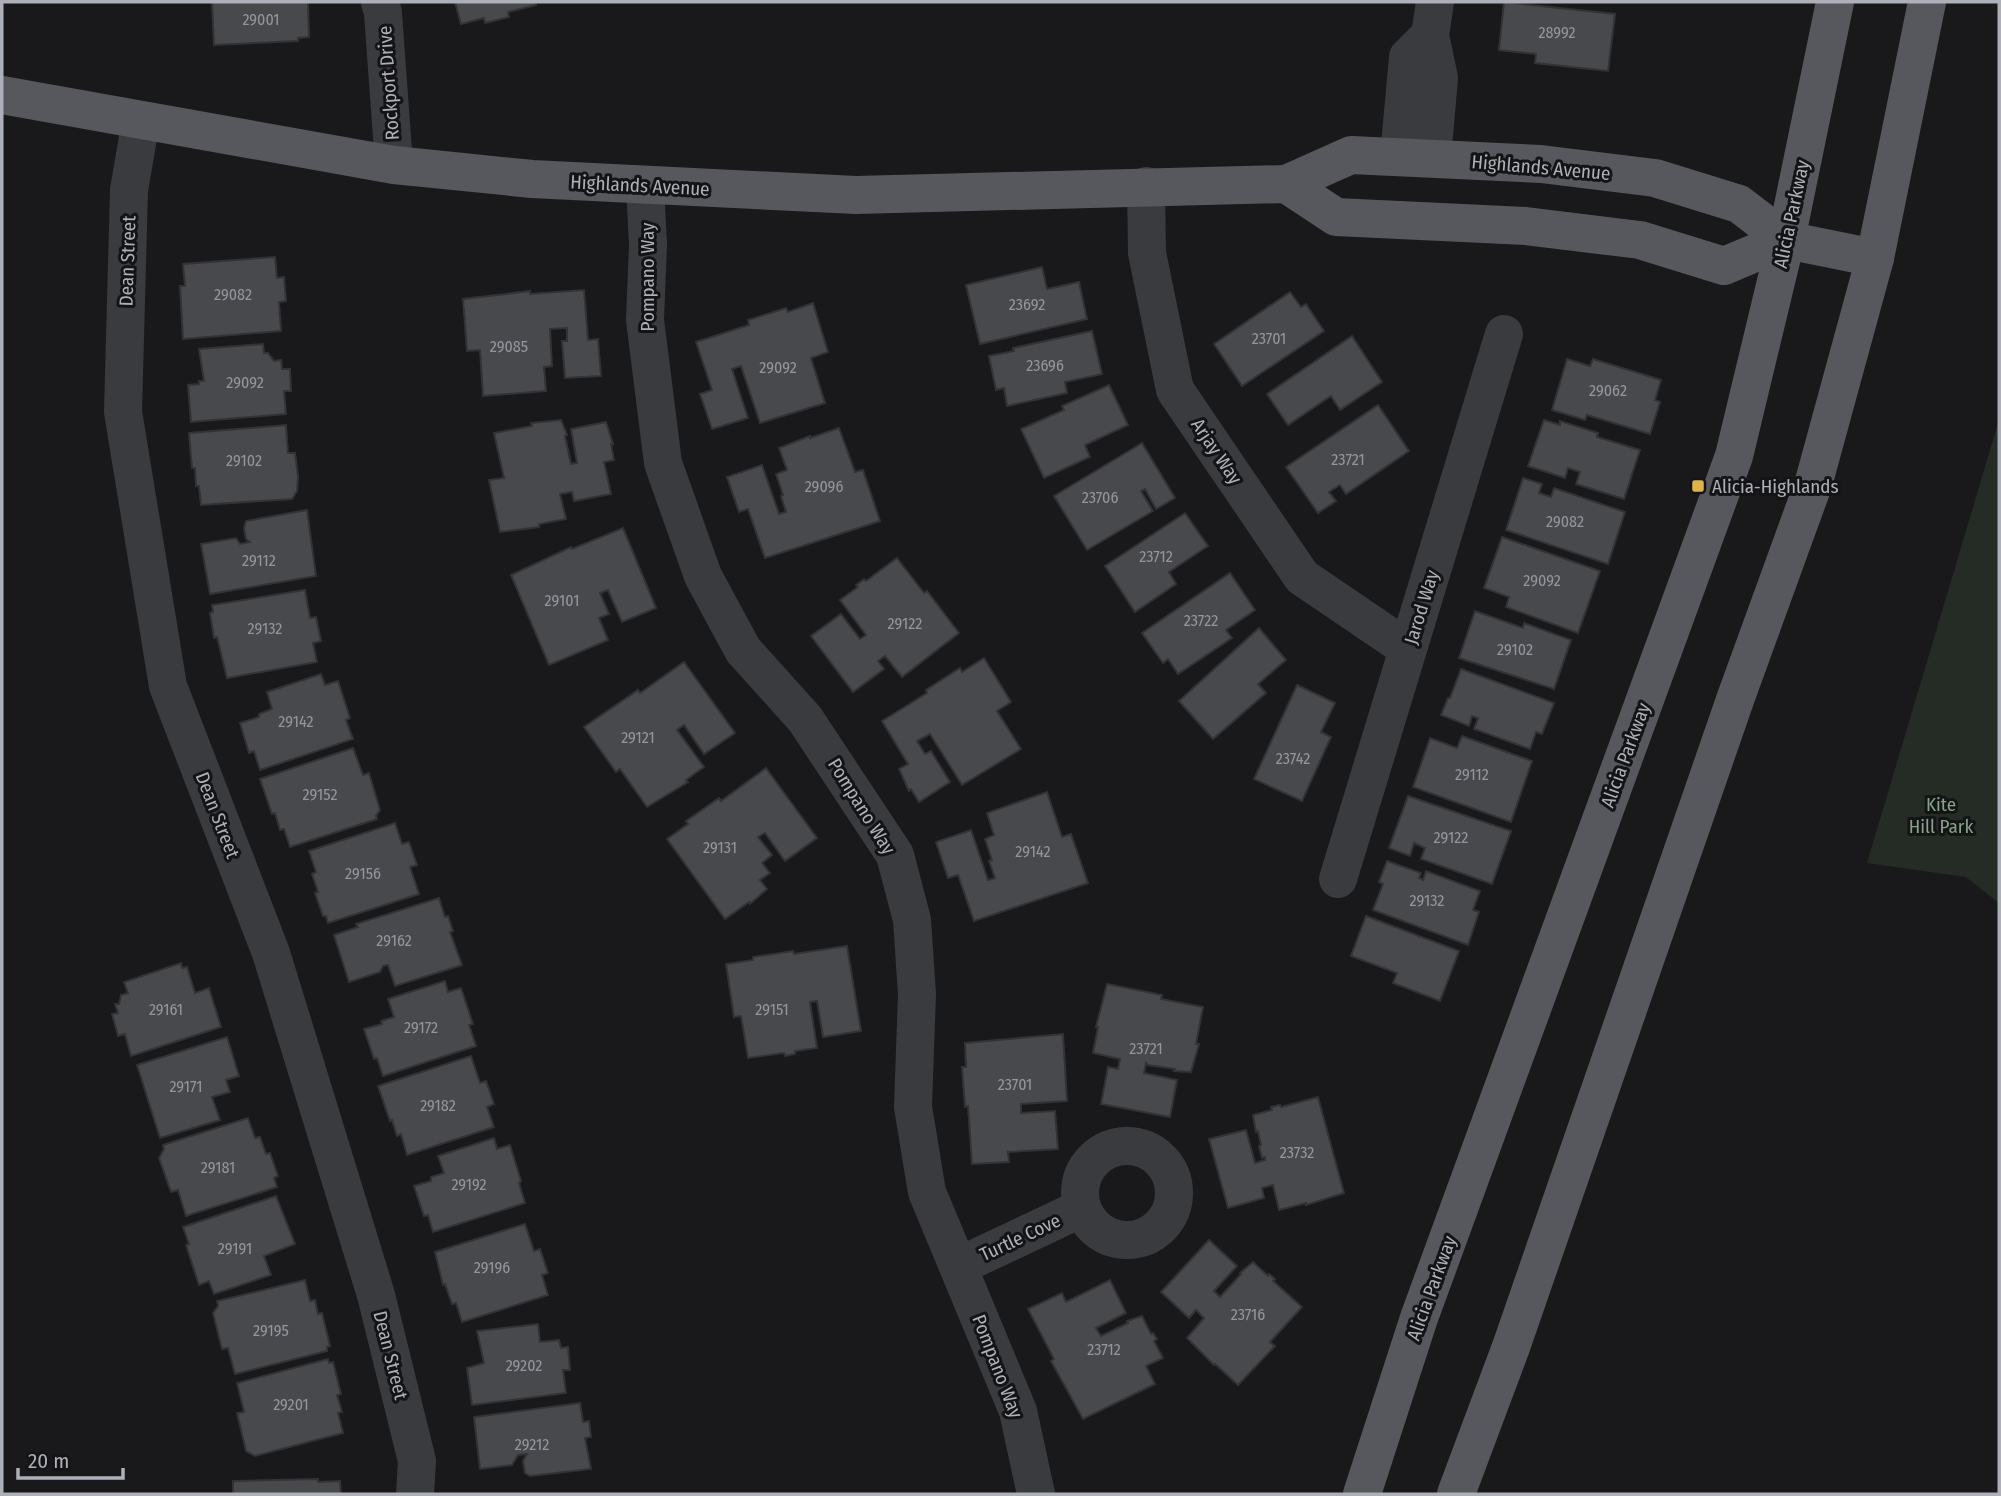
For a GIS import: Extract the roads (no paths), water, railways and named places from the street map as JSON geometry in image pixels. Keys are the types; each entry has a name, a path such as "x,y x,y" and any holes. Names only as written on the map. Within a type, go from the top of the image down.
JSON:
{"main road":[{"name":"Alicia Parkway","path":"1362,1494 1419,1318 1734,456 1786,240 1835,2"},
{"path":"1456,1494 1511,1348 1736,697 1813,485 1875,258 1927,2"},
{"name":"Highlands Avenue","path":"2,95 394,165 531,179 856,195 1286,184 1351,155 1541,164 1655,178 1739,204 1786,240 1875,258"},
{"path":"1286,184 1336,217 1526,226 1640,240 1724,266 1786,240"}],"street":[{"name":"Rockport Drive","path":"380,2 394,165"},
{"path":"1415,157 1439,78 1432,18"},
{"name":"Dean Street","path":"141,120 129,190 123,412 168,686 271,953 376,1295 417,1461 415,1494"},
{"name":"Pompano Way","path":"645,185 648,244 645,320 663,463 703,576 743,650 806,719 895,855 912,920 916,994 913,1107 927,1192 1018,1410 1036,1494"},
{"name":"Arjay Way","path":"1146,187 1147,253 1175,390 1302,577 1408,649"},
{"name":"Jarod Way","path":"1338,879 1504,334"},
{"name":"Turtle Cove","path":"959,1266 1082,1208"}],"place":[{"name":"Alicia-Highlands","path":"1698,486"}],"park label":[{"name":"Kite Hill Park","path":"1941,815"}]}
